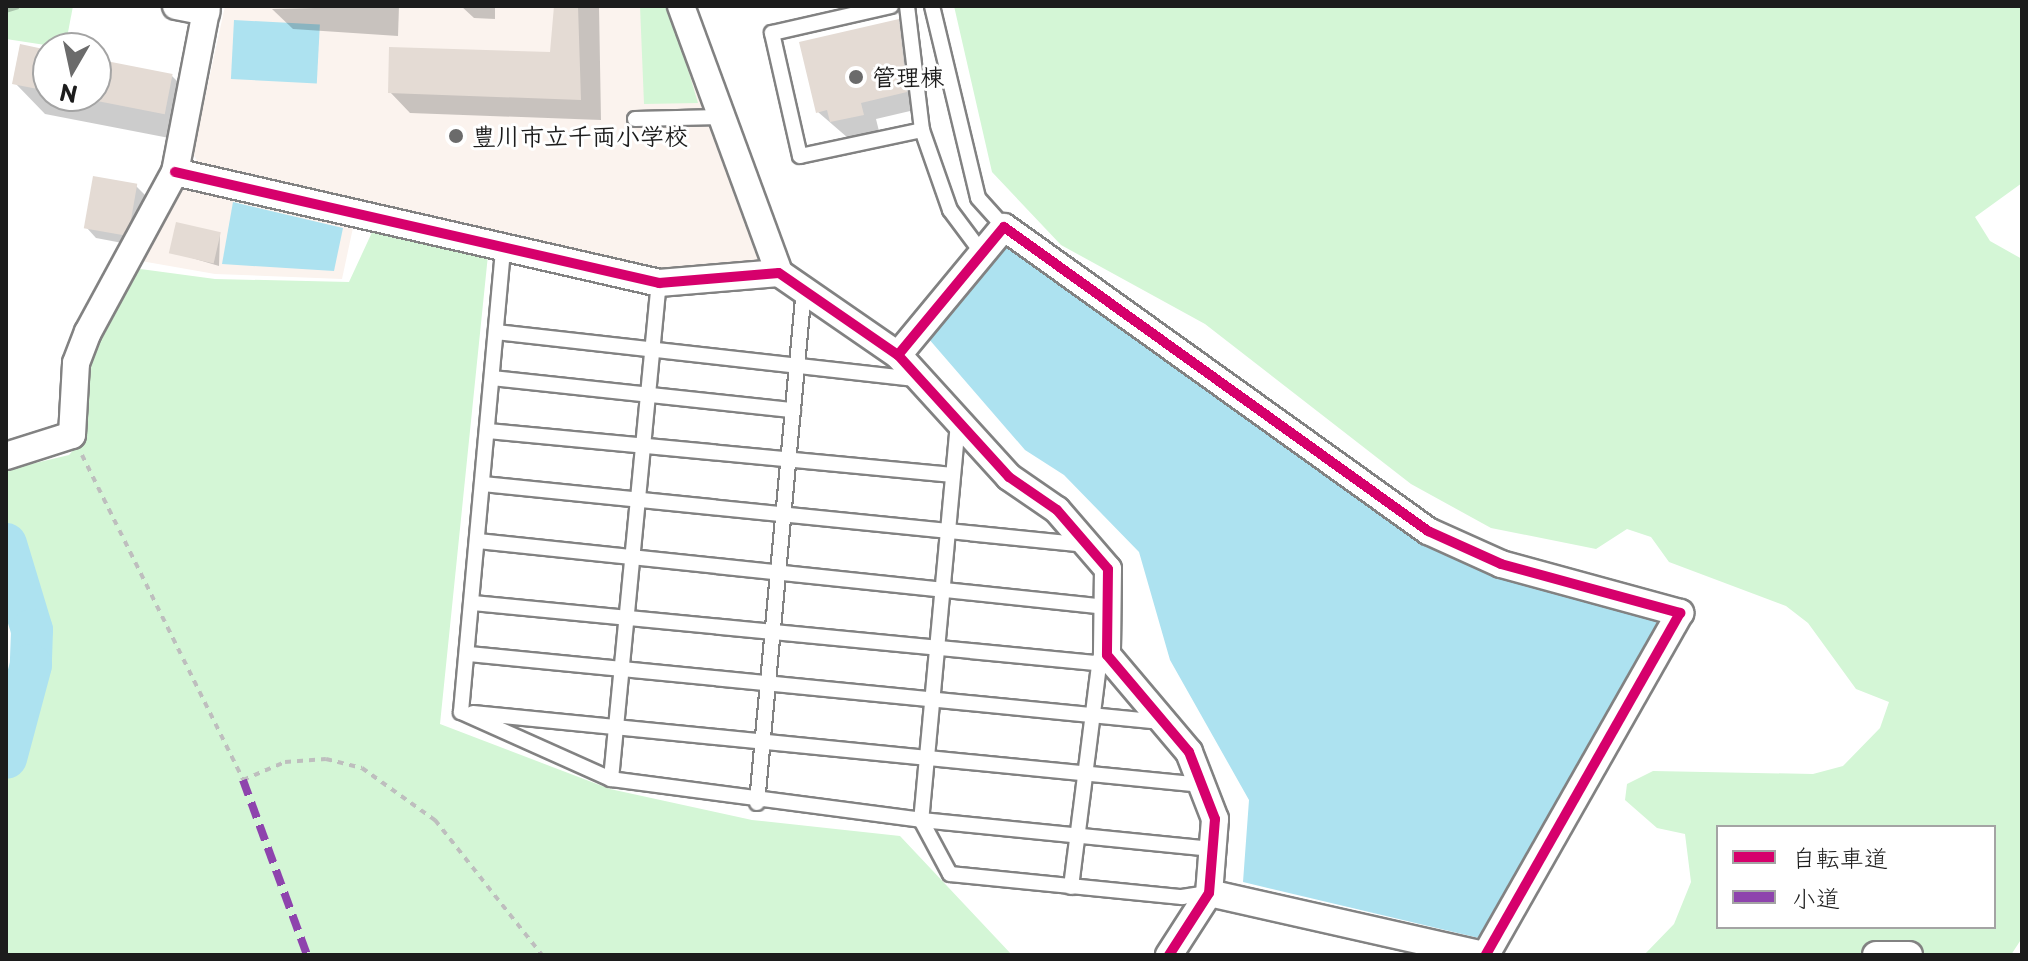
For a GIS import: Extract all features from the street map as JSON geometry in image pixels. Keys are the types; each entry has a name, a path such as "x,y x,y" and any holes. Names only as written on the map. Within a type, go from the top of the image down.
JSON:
{"street":[{"path":"6,456 72,435 76,363 88,332 175,172 206,9 176,6"},
{"path":"681,6 779,273"},
{"path":"175,172 503,250 659,283 779,273 804,287 898,355 958,422 1091,545 1108,569 1101,659 1164,723 1202,785 1215,819 1209,893 1169,955"},
{"path":"898,355 1004,227 1428,531 1501,564 1680,613 1485,955 1209,893"},
{"path":"1876,955 1909,955"}],"lane":[{"path":"891,6 772,33 800,156 922,130"},
{"path":"907,6 922,130 950,210 982,253"},
{"path":"932,6 978,198 1004,227"},
{"path":"635,119 720,117"},
{"path":"461,712 469,654 503,250"},
{"path":"611,779 659,283"},
{"path":"757,803 804,287"},
{"path":"496,332 919,379"},
{"path":"492,378 793,410"},
{"path":"958,422 921,820 950,874 1071,887 1209,893"},
{"path":"488,431 953,475"},
{"path":"483,484 1091,545"},
{"path":"478,541 1107,607"},
{"path":"473,603 937,648 1101,659 1089,715 1071,887"},
{"path":"469,654 1164,723"},
{"path":"461,712 1202,785"},
{"path":"461,712 611,779 757,803 1213,849"}],"path":[{"path":"72,435 243,780 285,762 326,759 362,768 435,820 542,955"}],"shaded area":[{"name":"豊川市立千両小学校","path":"225,6 671,6 761,254 755,264 664,270 198,163 193,153"},
{"path":"182,186 354,223 342,279 215,274 141,261"}],"green space":[{"path":"6,6 73,6 68,32 32,32 32,43 6,39"},
{"path":"640,6 669,6 698,103 644,104"},
{"path":"954,6 2022,6 2022,183 1975,217 1990,241 2022,259 2022,938 2011,955 1644,955 1674,924 1691,882 1685,834 1657,828 1625,800 1627,784 1653,771 1813,774 1843,766 1880,728 1889,702 1856,689 1808,623 1786,606 1669,562 1651,537 1627,529 1596,549 1491,528 1411,484 1205,324 1061,245 992,172"},
{"path":"374,228 488,255 440,724 610,789 752,820 900,836 1012,955 6,955 6,771 42,626 6,534 6,470 69,455 84,438 84,370 133,268 215,279 349,282"}],"water":[{"path":"234,20 320,25 317,83 231,79"},
{"path":"233,202 343,228 334,271 222,264"},
{"path":"1013,238 1406,528 1671,618 1483,939 1243,882 1249,800 1170,660 1139,552 1064,475 1025,450 928,338"}],"building":[{"path":"554,6 578,6 581,100 388,93 389,47 550,52"},
{"name":"管理棟","path":"899,19 907,92 861,103 864,115 830,122 827,110 816,113 799,42"},
{"path":"20,44 32,47 32,88 12,84"},
{"path":"112,62 173,74 165,114 112,104"},
{"path":"93,176 137,184 128,236 84,228"},
{"path":"176,222 221,232 214,264 169,253"}],"waterway":[{"path":"6,544 32,630 31,665 6,758"}],"marked path":[{"path":"243,780 307,955"}],"cycle path":[{"path":"175,172 659,283 779,273 898,355 1009,477 1057,510 1108,569 1107,655 1189,752 1215,819 1209,893 1169,955"},
{"path":"898,355 1004,227 1428,531 1501,564 1680,613 1486,955"}],"place":[{"name":"管理棟","path":"856,77"},
{"name":"豊川市立千両小学校","path":"456,136"}]}
